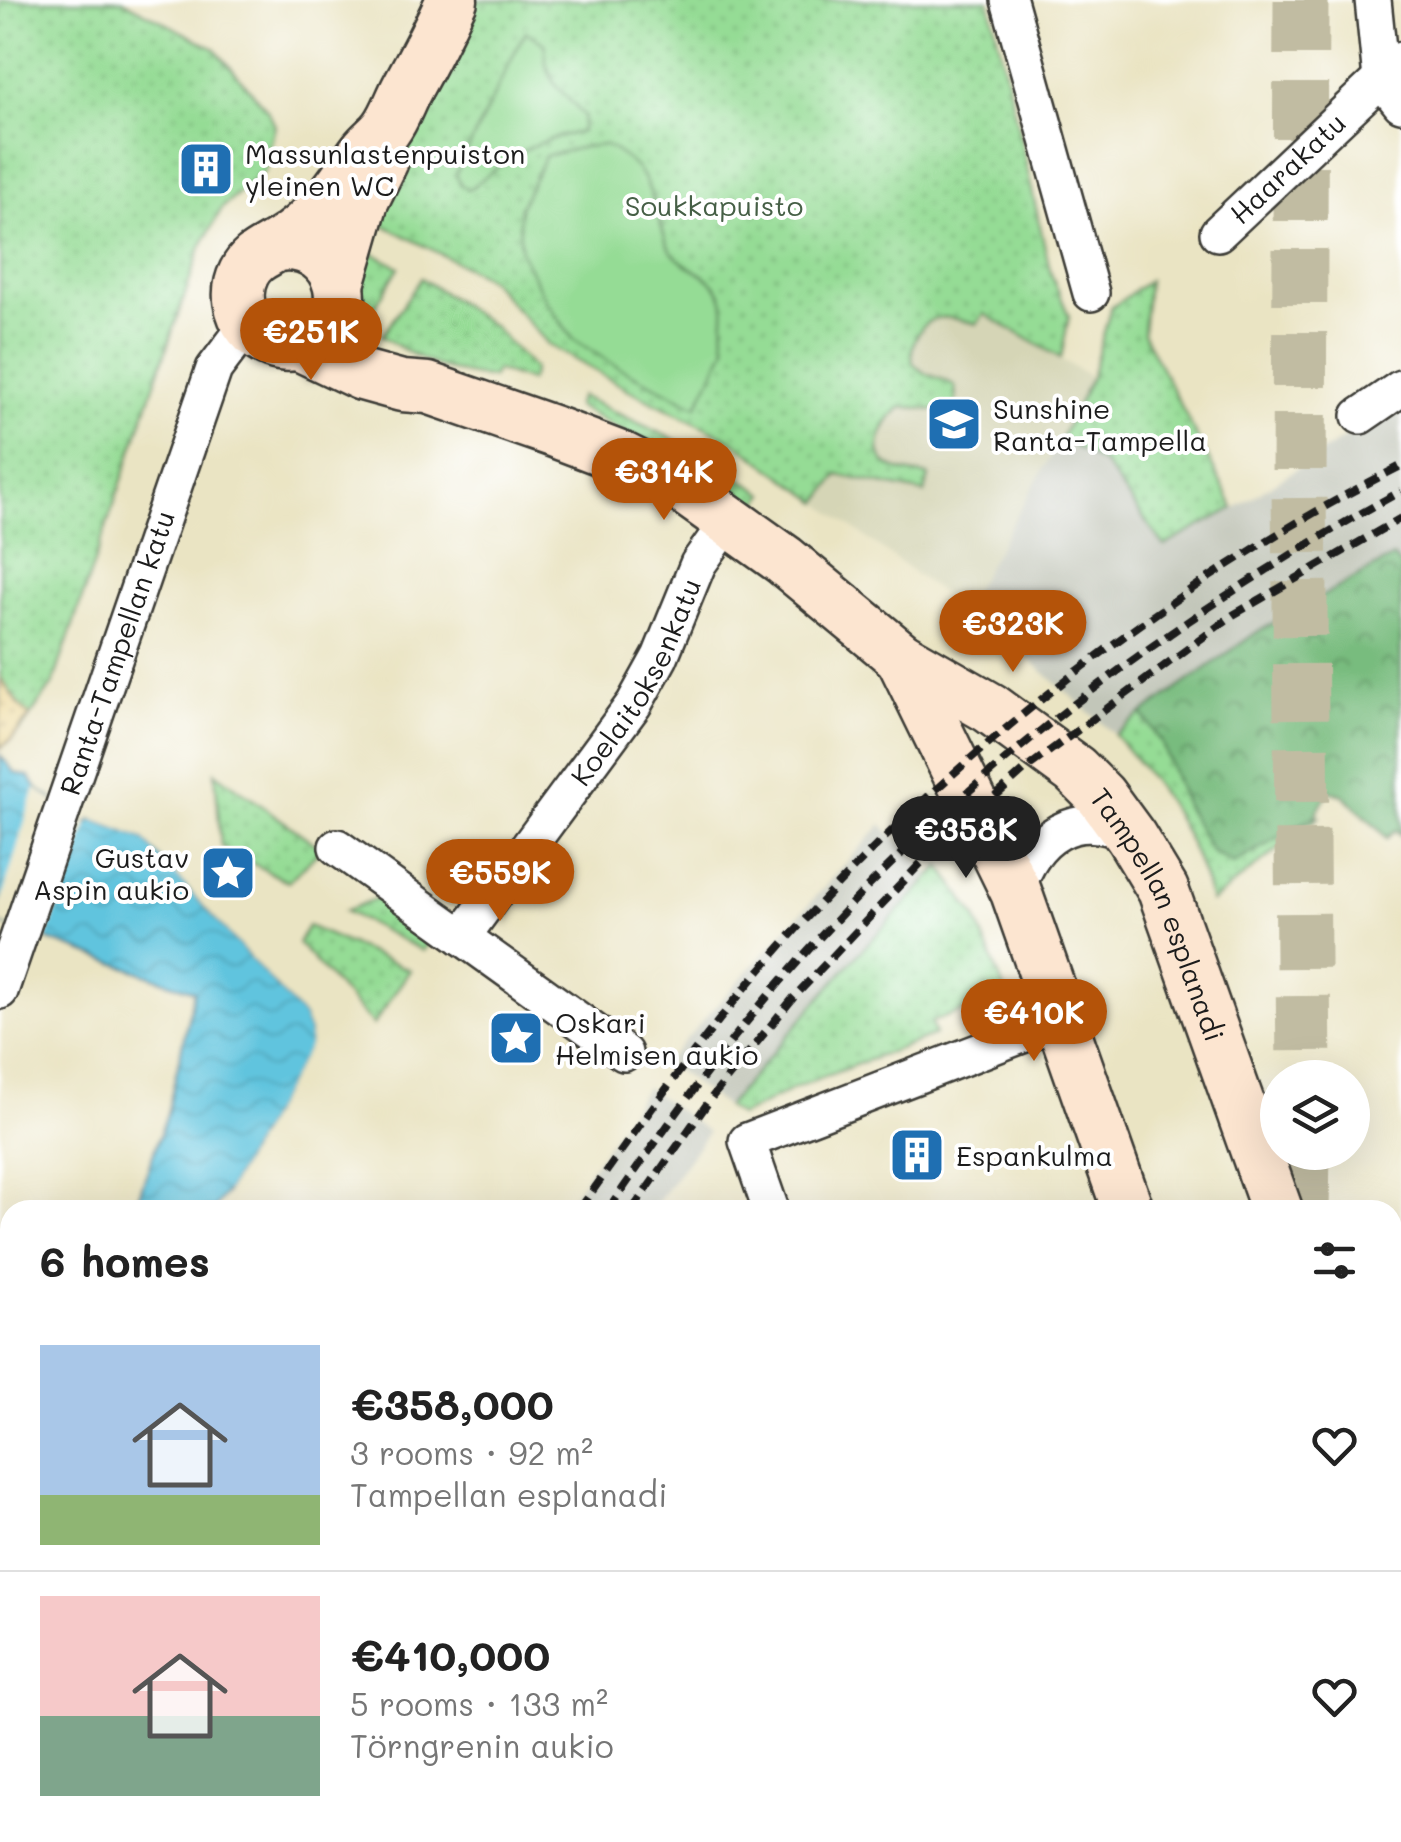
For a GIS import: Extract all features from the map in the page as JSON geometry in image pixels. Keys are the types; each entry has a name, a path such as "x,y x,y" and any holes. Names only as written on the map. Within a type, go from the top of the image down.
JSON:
{"street":[{"path":"386,130 384,158 363,201 339,296 324,332 300,345 265,340 248,324 239,304 240,283 250,263 321,210 366,149 386,130 452,0"},
{"path":"1009,0 1091,293"},
{"path":"1373,0 1394,81"},
{"name":"Haarakatu","path":"1218,233 1394,81"},
{"path":"277,246 299,245 317,253 328,262 339,296"},
{"name":"Tampellan esplanadi","path":"339,296 366,340 428,388"},
{"name":"Ranta-Tampellan katu","path":"0,992 64,808 116,688 214,370 248,324"},
{"name":"Tampellan esplanadi","path":"300,345 362,375 428,388 622,458 683,488 730,519 901,656 990,708 1075,770 1102,796 1131,837 1170,908 1274,1200"},
{"path":"1360,416 1401,388"},
{"name":"Koelaitoksenkatu","path":"462,936 634,704 660,657 698,564 730,519"},
{"name":"Tampellan esplanadi","path":"901,656 1016,892 1047,1026 1124,1200"},
{"path":"1016,892 1023,870 1054,834 1094,822 1111,825 1131,837"},
{"path":"337,847 624,1054"},
{"path":"767,1200 746,1141 1047,1026"}],"shaded area":[{"path":"935,285 1091,377 1061,438 963,609 788,480 813,439"},
{"path":"1401,408 1401,566 1394,557 1257,632 1115,735 1023,654 963,609 1061,438 1104,464 1164,546 1234,509 1358,429 1362,434"},
{"path":"882,824 931,876 814,1003 726,1107 665,1062"},
{"path":"646,1087 708,1132 659,1200 570,1200"}],"green space":[{"path":"0,0 122,0 215,49 268,111 275,126 265,171 222,208 201,247 53,684 22,728 0,748"},
{"name":"Soukkapuisto","path":"473,0 989,0 1051,274 1069,316 1061,358 984,314 977,324 953,318 931,320 915,340 913,363 923,372 955,386 956,402 951,410 944,411 900,408 883,431 879,449 881,457 896,469 929,476 925,493 838,475 819,502 731,440 549,345 489,279 376,221 387,181"},
{"path":"525,31 545,44 546,64 554,83 584,116 581,132 521,152 469,190 461,185 456,174"},
{"path":"605,145 629,161 644,178 666,243 674,255 721,294 726,348 697,406 616,366 573,339 546,301 521,252 520,207 545,156"},
{"path":"361,247 399,267 367,320 358,303"},
{"path":"421,278 493,326 534,369 530,381 496,370 492,378 447,369 382,336"},
{"path":"1148,281 1143,333 1234,508 1164,546 1104,464 1061,438 1091,377 1111,308"},
{"path":"580,396 686,445 765,494 755,509 730,491 576,406"},
{"path":"1393,557 1401,566 1401,836 1396,830 1387,838 1344,795 1329,791 1315,816 1233,864 1211,851 1187,809 1161,741 1142,714 1257,632"},
{"path":"1142,714 1161,741 1187,809 1233,863 1319,817 1211,902 1195,854 1174,813 1115,735"},
{"path":"215,772 322,849 288,882 221,847"},
{"path":"941,866 976,918 1007,996 931,1022 935,1035 797,1087 740,1116 726,1107 857,955"},
{"path":"385,895 436,932 423,951 345,911"},
{"path":"308,926 410,970 373,1025 298,943"}],"sand":[{"path":"0,677 30,716 0,748"}],"water":[{"path":"0,755 15,773 30,777 36,788 88,824 92,819 143,838 304,1017 310,1046 221,1200 137,1200 168,1111 194,991 0,923"}],"pier":[{"path":"35,788 88,824 46,939 0,923 0,905"},
{"path":"95,814 146,834 307,1014 314,1030 314,1048 231,1195 227,1192 309,1046 310,1032 304,1017 143,838 92,819"}],"tunnel":[{"path":"1301,0 1299,484 1304,1060"},
{"path":"1302,1200 1303,1170"}],"railway":[{"path":"586,1200 645,1117 762,968 900,822 1057,687 1141,624 1314,513 1401,466"},
{"path":"615,1200 691,1093 781,981 848,907 992,771 1148,649 1230,593 1401,491"},
{"path":"639,1200 712,1097 794,997 920,864 1028,767 1233,615 1401,518"}],"place":[{"name":"Massunlastenpuiston yleinen WC","path":"206,169"},
{"name":"Sunshine Ranta-Tampella","path":"954,424"},
{"name":"Gustav Aspin aukio","path":"228,873"},
{"name":"Oskari Helmisen aukio","path":"516,1038"},
{"name":"Espankulma","path":"917,1155"}]}
